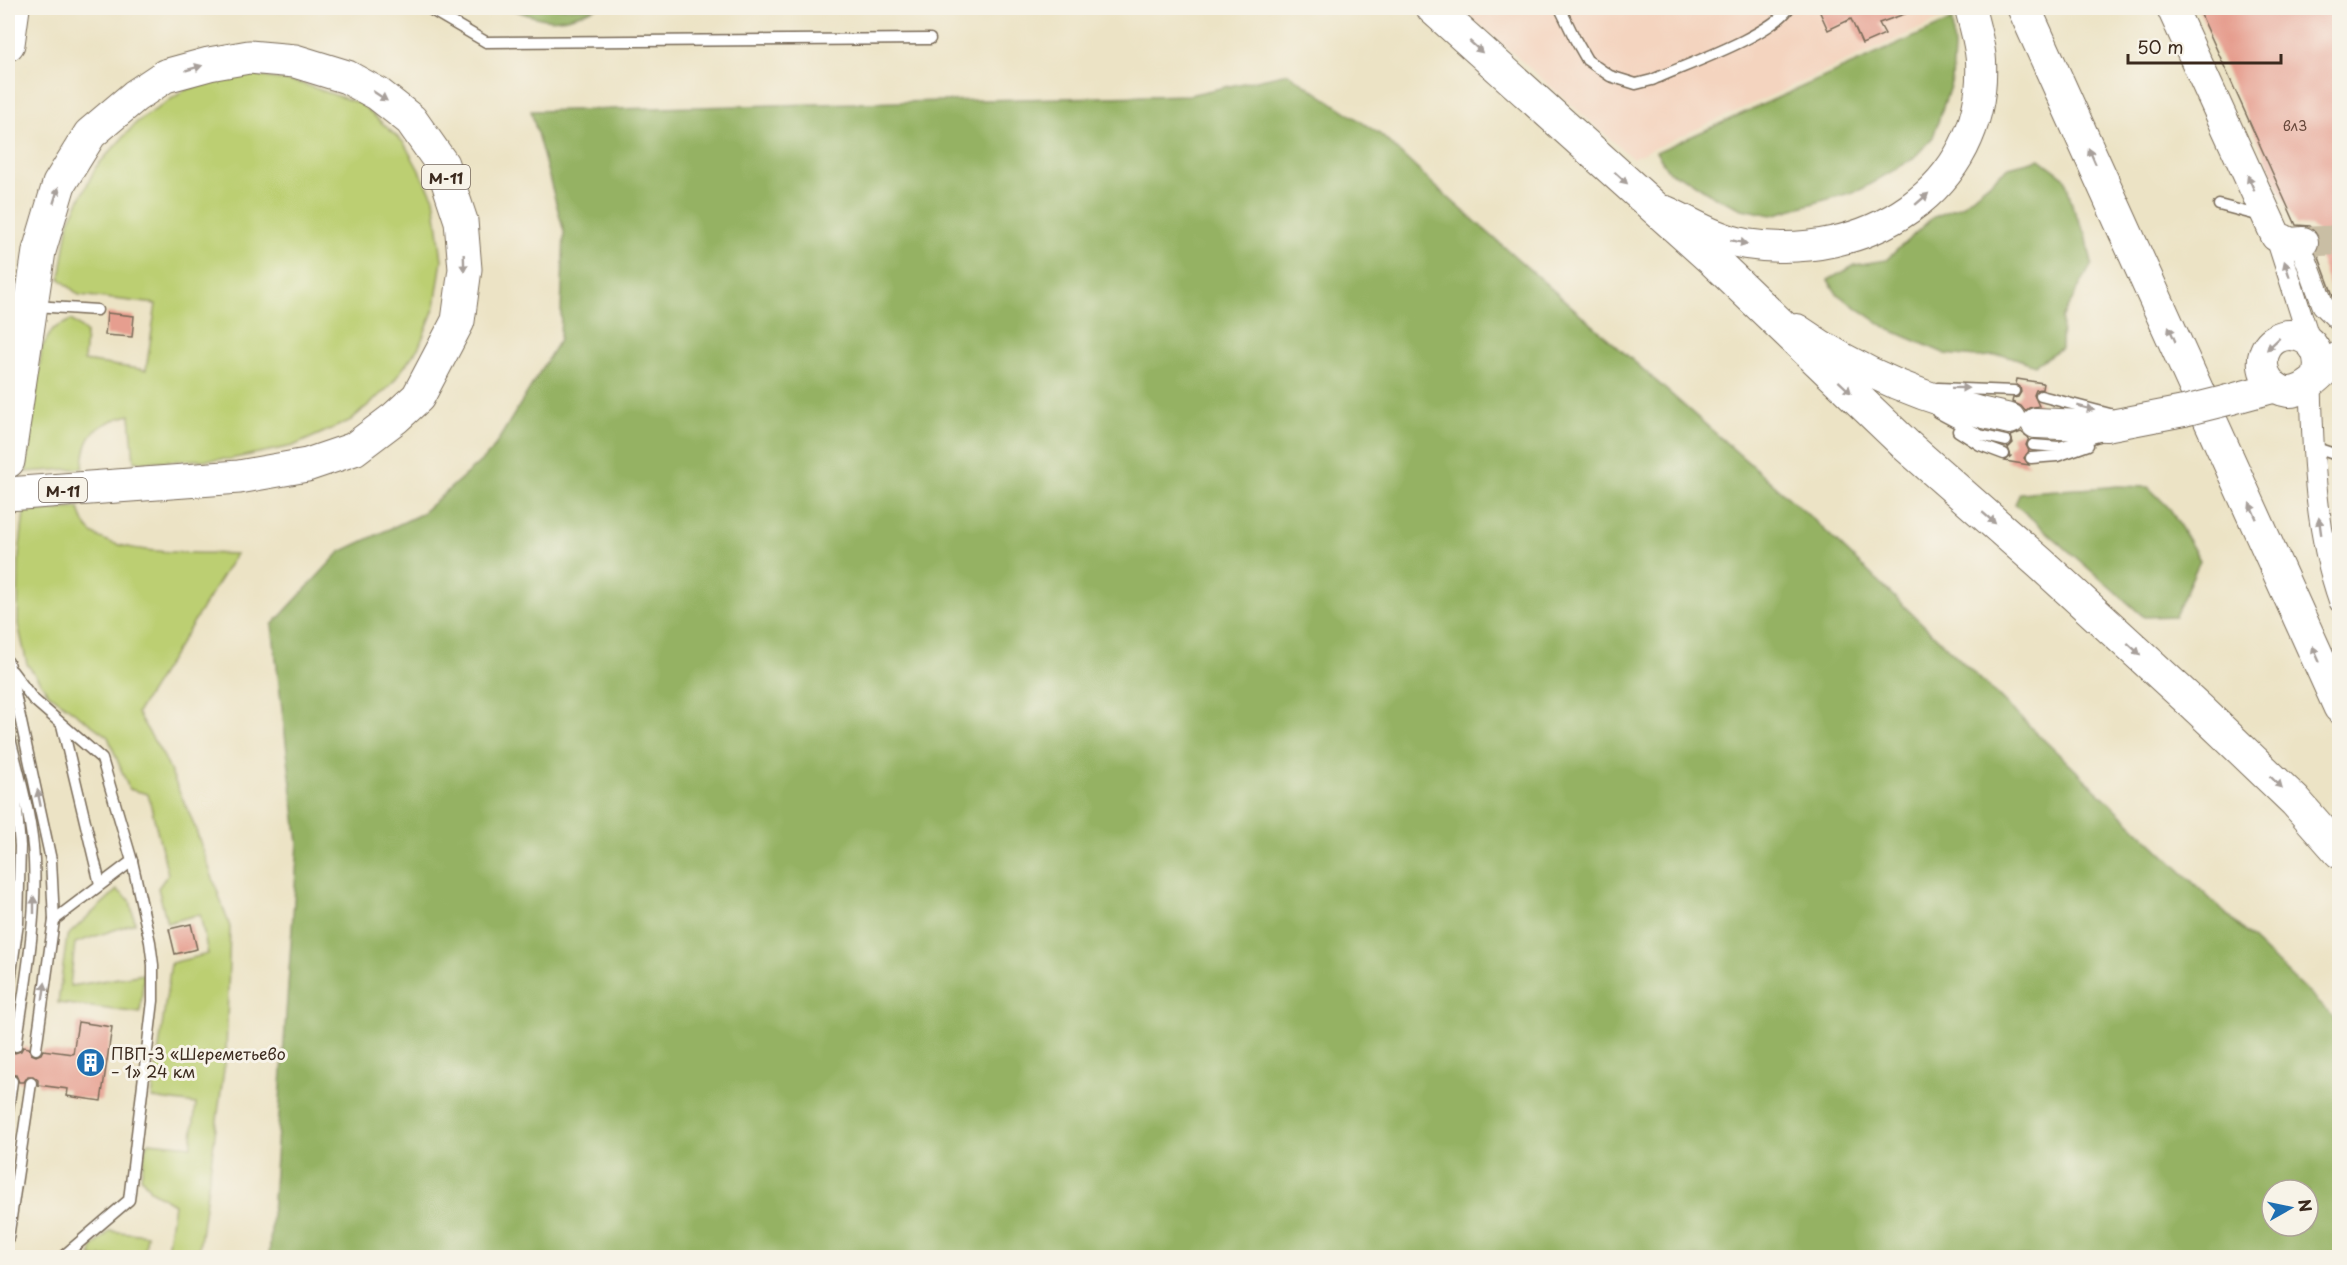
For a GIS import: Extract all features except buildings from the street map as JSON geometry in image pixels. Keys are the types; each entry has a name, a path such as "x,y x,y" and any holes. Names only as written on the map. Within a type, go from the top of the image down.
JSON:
{"main road":[{"path":"8,44 12,8"},
{"path":"1433,8 1647,201 1907,446 2040,563 2217,726 2295,801 2340,852"},
{"path":"2024,8 2340,707"},
{"name":"М-11","path":"8,461 29,305 39,250 59,184 90,134 135,96 165,76 209,64 249,57 295,61 347,77 378,94 411,120 442,164 461,221 465,268 458,321 418,397 354,449 307,465 239,477 8,494"}],"street":[{"path":"1647,201 1718,237 1744,244 1779,248 1840,241 1888,223 1928,195 1945,176 1969,134 1979,94 1981,61 1970,8"},
{"path":"2172,8 2288,238 2324,305 2338,320"},
{"path":"2288,238 2310,342 2319,358 2314,381 2313,447 2320,530 2327,564 2340,602"},
{"path":"1741,289 1827,348 1924,400 2022,419 2118,425 2184,411 2276,387"},
{"path":"2310,342 2302,337 2284,336 2268,346 2264,355 2264,373 2276,387 2294,392 2314,381 2340,356"}],"lane":[{"path":"428,8 486,42 930,39"},
{"path":"1560,8 1587,60 1610,76 1636,84 1652,80 1764,31 1789,8"},
{"path":"2218,205 2288,238"},
{"path":"29,305 97,310"},
{"path":"1924,400 1980,445 2004,454"},
{"path":"2031,458 2057,456 2083,448 2118,425"},
{"path":"2313,447 2340,456"},
{"path":"8,664 33,699 102,759 132,861 153,965 153,1001 129,1200 62,1257"},
{"path":"8,664 51,860 54,920 36,1049"},
{"path":"62,725 100,884"},
{"path":"8,730 28,812 34,859 34,927 16,1046"},
{"path":"8,736 20,846 18,923 8,994"},
{"path":"54,920 132,861"},
{"path":"8,1109 12,1081"},
{"path":"8,1238 31,1083"}],"shaded area":[{"path":"1461,8 1951,8 1954,13 1632,158"}],"green space":[{"path":"510,8 597,8 573,17 554,20 534,17"},
{"path":"1952,20 1954,49 1952,80 1933,137 1913,159 1860,190 1772,215 1742,209 1715,197 1689,180 1669,172 1656,152"},
{"path":"240,73 300,83 361,104 404,143 434,198 442,260 435,306 419,347 390,386 351,420 293,446 230,459 134,462 130,415 109,422 95,431 86,446 83,468 26,472 42,347 53,329 71,320 86,332 84,361 146,370 156,304 79,295 60,279 69,221 96,167 137,122 185,90"},
{"path":"1288,73 1381,135 1434,185 1815,521 2339,1022 2339,1257 269,1257 298,843 272,625 340,552 421,514 491,452 560,339 564,232 531,111 1189,95"},
{"path":"2040,159 2065,178 2073,208 2086,234 2092,264 2062,318 2061,348 2035,365 2006,355 1976,357 1946,354 1888,329 1837,294 1828,280 1855,265 1886,260 1932,218 1961,206 2009,167"},
{"path":"2117,486 2148,487 2170,509 2200,560 2175,616 2144,617 2015,504 2020,493"},
{"path":"79,508 91,532 104,540 121,545 160,551 236,554 137,713 164,757 193,822 230,927 226,1055 198,1257 166,1257 174,1204 150,1190 141,1177 146,1145 149,1142 191,1146 196,1104 152,1098 171,963 208,954 200,914 167,923 158,888 168,874 148,794 129,789 108,737 48,693 27,664 18,624 19,555 24,512"},
{"path":"117,890 130,900 135,923 75,943 70,986 144,974 140,1013 58,1003 67,936"},
{"path":"110,1231 147,1235 144,1257 90,1257 93,1247"}],"tunnel":[{"path":"2303,242 2340,240"}],"place":[{"name":"ПВП-3 «Шереметьево – 1» 24 км","path":"90,1062"}]}
